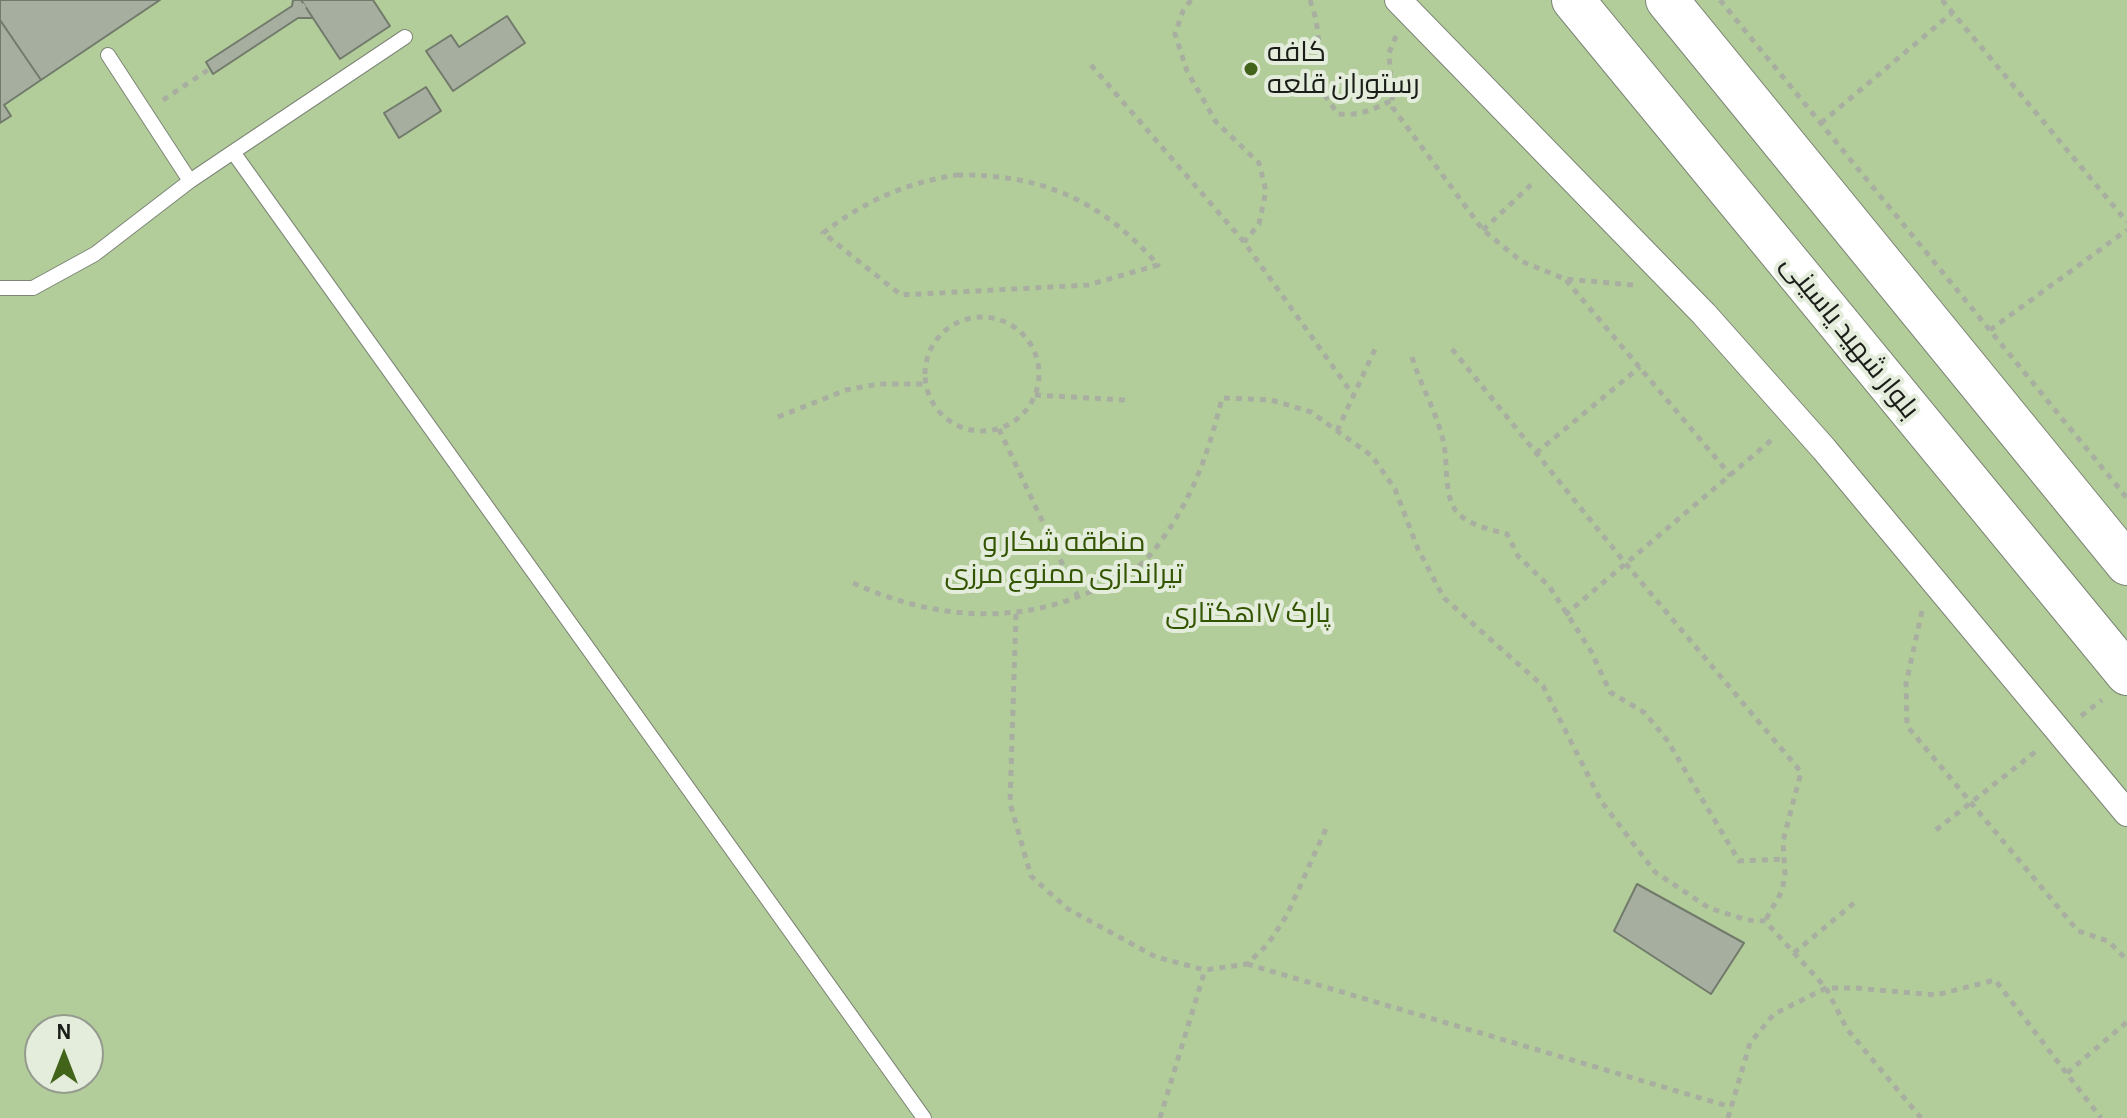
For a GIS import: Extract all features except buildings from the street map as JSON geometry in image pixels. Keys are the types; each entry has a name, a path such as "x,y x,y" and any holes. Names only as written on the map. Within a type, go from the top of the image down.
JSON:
{"main road":[{"name":"بلوار شهید یاسینی","path":"1573,0 2116,686"},
{"path":"1667,0 2127,564"}],"street":[{"path":"1402,4 1686,296 1797,419 1930,574 2127,813"}],"lane":[{"path":"0,288 33,288 95,254 190,181 405,37"},
{"path":"108,55 190,181"},
{"path":"233,152 924,1118"}],"path":[{"path":"1191,0 1183,11 1175,34 1187,71 1216,122 1259,163 1266,191 1259,224 1244,242"},
{"path":"1310,0 1316,19 1326,97 1338,114 1374,110 1392,100"},
{"path":"1720,0 2127,498"},
{"path":"1942,0 2127,222"},
{"path":"1402,4 1389,53 1393,108 1483,230 1521,261 1565,279 1628,284 1686,296"},
{"path":"145,112 305,5"},
{"path":"1787,147 1821,123 1952,13"},
{"path":"1091,65 1244,242 1354,396"},
{"path":"1483,230 1555,162"},
{"path":"957,175 987,175 1052,187 1082,201 1111,218 1158,265 1088,285 901,295 823,233 872,200 899,188 957,175"},
{"path":"1990,330 2127,230"},
{"path":"1565,279 1731,476"},
{"path":"988,317 1005,322 1020,331 1031,344 1038,369 1035,395 1021,416 999,429 983,432 951,423 930,399 925,384 925,366 930,349 940,335 954,324 970,318 988,317"},
{"path":"1337,431 1376,347"},
{"path":"1452,349 1626,564 1801,772 1783,841 1785,875 1782,891 1765,921"},
{"path":"1412,357 1445,446 1451,499 1459,515 1485,528 1507,534 1518,556 1549,586 1591,651 1610,692 1645,713 1667,740 1739,861 1783,859"},
{"path":"1536,453 1640,367"},
{"path":"778,417 846,390 879,384 925,384"},
{"path":"1035,395 1125,400"},
{"path":"853,583 883,597 947,613 1016,614 1078,597 1110,584 1140,566 1160,542 1190,496 1211,446 1222,398 1271,400 1311,412 1372,456 1395,489 1418,549 1444,598 1543,686 1601,801 1655,872 1709,908 1747,920 1765,921 1826,988 1847,1029 1921,1118"},
{"path":"1565,615 1797,419"},
{"path":"999,429 1078,597"},
{"path":"1930,574 1906,684 1907,726 2078,931 2108,941 2127,960"},
{"path":"1016,614 1010,803 1031,876 1068,909 1156,957 1205,970 1247,964 1731,1107"},
{"path":"1936,830 2116,686"},
{"path":"1247,964 1268,944 1287,915 1328,824"},
{"path":"1794,953 1854,903"},
{"path":"1160,1118 1205,970"},
{"path":"1728,1118 1750,1043 1774,1014 1826,988 1936,995 1995,980 2101,1118"},
{"path":"2067,1073 2127,1022"}],"green space":[{"name":"منطقه شکار و تیراندازی ممنوع مرزی","path":"0,0 2127,0 2127,1118 0,1118"}],"place":[{"name":"کافه رستوران قلعه","path":"1251,69"}],"park label":[{"name":"پارک ۱۷هکتاری","path":"1248,614"}]}
